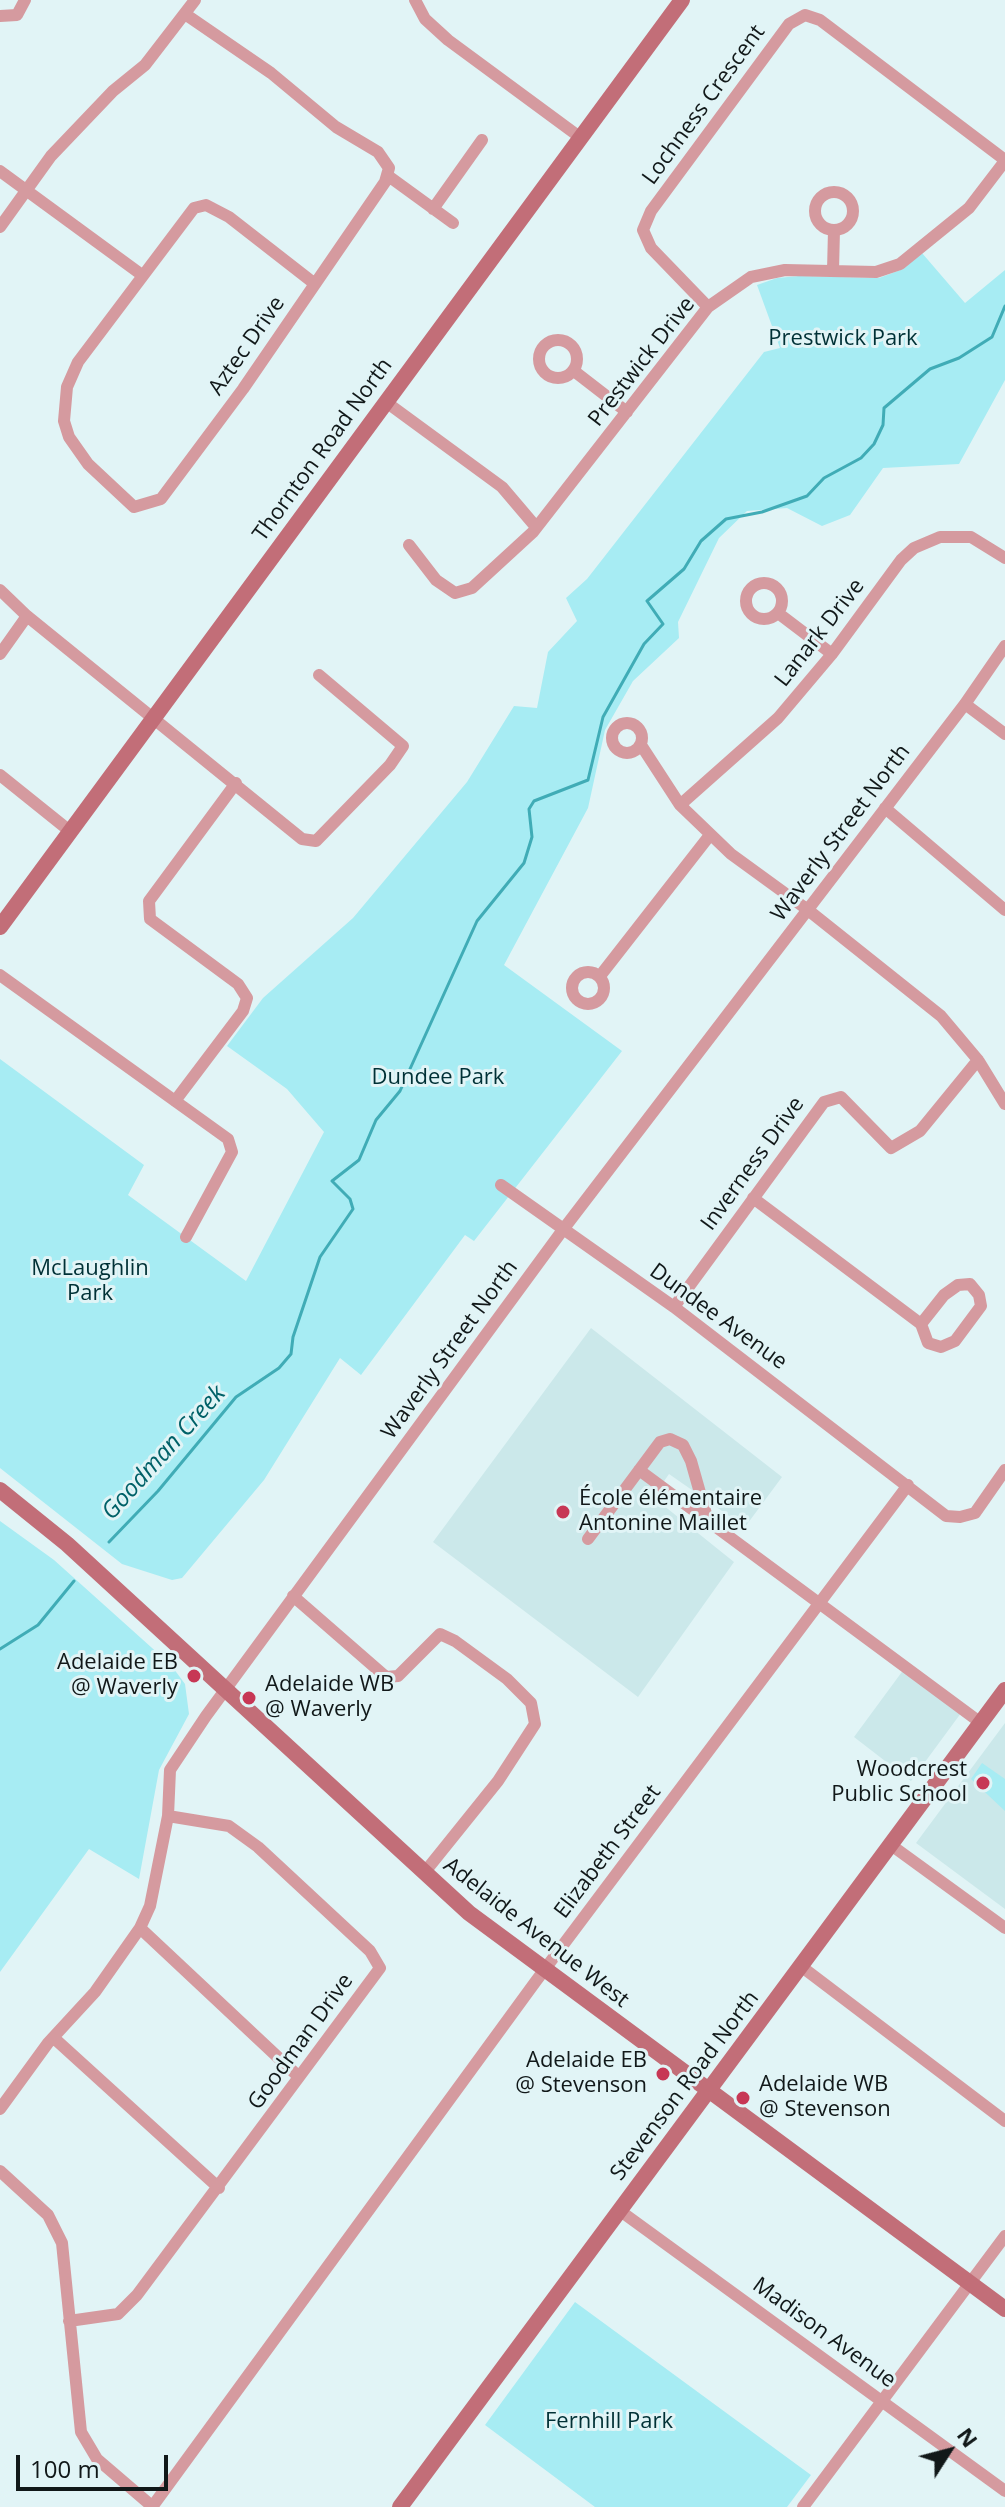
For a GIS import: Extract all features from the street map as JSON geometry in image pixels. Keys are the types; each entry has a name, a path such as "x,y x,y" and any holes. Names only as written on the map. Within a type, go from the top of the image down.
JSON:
{"main road":[{"name":"Thornton Road North","path":"0,927 682,0"},
{"name":"Adelaide Avenue West","path":"0,1490 67,1544 424,1873 544,1970 1005,2309"},
{"name":"Stevenson Road North","path":"400,2507 1005,1690"}],"street":[{"path":"0,16 17,15 25,0"},
{"path":"0,227 51,156 113,91 145,65 195,0"},
{"path":"415,0 425,19 448,40 581,138"},
{"path":"185,14 271,73 336,127 378,152 389,168 387,175 453,223"},
{"name":"Lochness Crescent","path":"708,307 651,248 643,230 651,211 789,24 805,15 820,20 1005,161"},
{"path":"433,209 482,140"},
{"name":"Prestwick Drive","path":"409,545 436,580 455,593 472,588 536,527 708,307 751,277 785,270 876,272 900,264 969,208 1005,161"},
{"path":"0,171 142,275 194,208 206,205 229,217 315,284"},
{"name":"Aztec Drive","path":"142,275 78,362 67,387 64,421 69,437 88,464 134,507 161,499 315,284 387,175"},
{"path":"833,271 834,230"},
{"path":"574,371 627,412"},
{"path":"386,402 502,487 536,527"},
{"name":"Lanark Drive","path":"680,805 778,718 832,654 901,560 927,540 971,537 1005,558"},
{"path":"0,590 27,616 302,839 316,841 390,765 403,746 319,675"},
{"path":"778,613 832,654"},
{"path":"0,654 27,616"},
{"name":"Waverly Street North","path":"0,2109 95,1992 140,1928 150,1906 168,1816 170,1770 293,1596 562,1231 965,704 1005,646"},
{"path":"965,704 1005,734"},
{"path":"641,745 680,805 710,835 941,1016 978,1060 1005,1104"},
{"path":"0,775 71,832"},
{"path":"175,1101 243,1011 247,998 238,984 150,919 149,901 236,783"},
{"path":"885,808 1005,910"},
{"path":"600,976 710,835"},
{"path":"0,975 228,1139 232,1149 186,1237"},
{"name":"Inverness Drive","path":"674,1307 824,1102 841,1097 891,1148 920,1131 978,1060"},
{"name":"Dundee Avenue","path":"501,1185 562,1231 674,1307 908,1485"},
{"path":"753,1198 921,1324 928,1343 941,1347 955,1341 981,1306 979,1295 970,1284 958,1285 944,1295 921,1324"},
{"path":"588,1539 660,1442 670,1439 683,1445 691,1461 708,1521"},
{"path":"639,1470 981,1723"},
{"path":"908,1485 946,1516 960,1517 975,1513 1005,1470"},
{"name":"Elizabeth Street","path":"152,2507 544,1970 908,1485"},
{"path":"293,1596 386,1677 398,1676 440,1634 455,1641 507,1679 531,1703 535,1724 498,1781 424,1873"},
{"name":"Goodman Drive","path":"69,2321 118,2314 137,2295 380,1968 370,1951 258,1847 229,1826 168,1816"},
{"path":"891,1845 1005,1928"},
{"path":"140,1928 299,2077"},
{"path":"802,1967 1005,2121"},
{"path":"55,2039 219,2188"},
{"path":"0,2171 48,2215 62,2243 81,2432 97,2459 152,2507"},
{"name":"Madison Avenue","path":"619,2210 1005,2491"},
{"path":"803,2507 1005,2236"}],"shaded area":[{"name":"École élémentaire Antonine Maillet","path":"591,1328 782,1477 745,1527 669,1474 653,1497 734,1562 638,1697 433,1542"},
{"path":"907,1665 964,1709 911,1781 854,1737"},
{"name":"Woodcrest Public School","path":"1005,1723 1005,1909 916,1843"}],"green space":[{"path":"922,253 965,303 1005,270 1005,380 959,464 883,468 850,515 822,526 787,508 747,511 719,538 678,622 679,638 633,681 605,730 588,808 504,965 622,1051 474,1241 465,1235 361,1375 340,1358 264,1480 182,1578 172,1580 122,1564 0,1468 0,1059 144,1165 128,1195 246,1281 324,1132 287,1089 227,1046 263,998 353,918 467,782 514,706 537,708 548,652 577,621 566,598 587,579 764,352 780,348 757,285 777,278 799,276 879,278 903,269"},
{"path":"0,1521 54,1560 171,1665 185,1684 189,1714 159,1770 139,1879 89,1849 0,1972"},
{"path":"982,1763 1005,1779 1005,1811 971,1779"},
{"name":"Fernhill Park","path":"575,2302 811,2475 787,2507 595,2507 485,2425"}],"waterway":[{"name":"Goodman Creek","path":"109,1542 158,1491 236,1397 279,1368 291,1354 293,1337 320,1257 353,1209 350,1199 332,1181 359,1160 376,1120 400,1091 477,921 524,863 532,837 529,809 534,801 588,780 603,717 644,644 663,624 647,601 684,569 701,541 726,519 762,512 807,496 824,478 861,458 874,444 883,425 884,408 930,369 959,358 992,337 1005,306"},
{"name":"Goodman Creek","path":"0,1649 38,1625 74,1581"}],"place":[{"name":"École élémentaire Antonine Maillet","path":"563,1512"},
{"name":"Adelaide EB @ Waverly","path":"194,1676"},
{"name":"Adelaide WB @ Waverly","path":"249,1698"},
{"name":"Woodcrest Public School","path":"983,1783"},
{"name":"Adelaide EB @ Stevenson","path":"663,2074"},
{"name":"Adelaide WB @ Stevenson","path":"743,2098"}],"park label":[{"name":"Prestwick Park","path":"843,339"},
{"name":"Dundee Park","path":"438,1078"},
{"name":"McLaughlin Park","path":"90,1282"}]}
